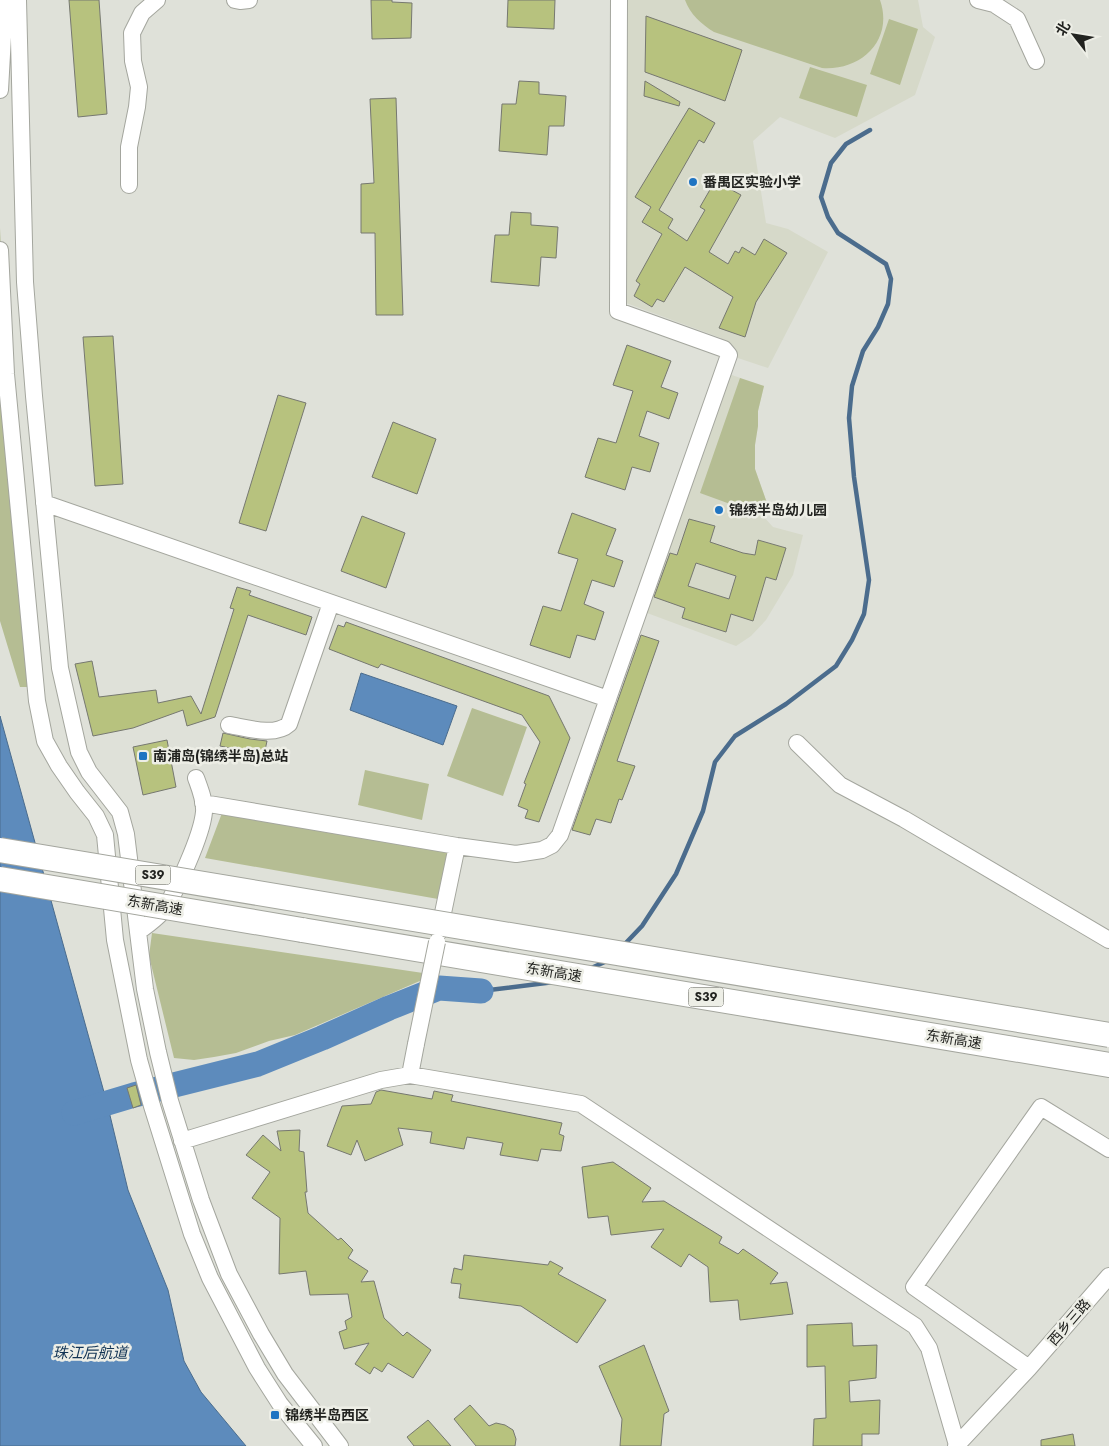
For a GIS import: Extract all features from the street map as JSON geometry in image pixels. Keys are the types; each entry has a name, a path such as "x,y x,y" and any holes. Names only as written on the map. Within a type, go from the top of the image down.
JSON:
{"highway":[{"name":"S39","path":"0,850 1109,1035"},
{"name":"东新高速","path":"0,879 1109,1065"}],"street":[{"path":"0,90 5,0"},
{"path":"18,0 25,282 44,503 62,678 79,752 89,772 120,812 126,834 145,989 170,1101 201,1200 229,1274 261,1334 285,1374 340,1446"},
{"path":"129,185 128,147 137,107 139,87 133,61 132,33 142,12 157,0"},
{"path":"234,0 249,0"},
{"path":"204,803 457,846 516,854 531,852 552,845 560,835 729,355 724,349 618,311 619,0"},
{"path":"978,0 994,4 1017,19 1036,61"},
{"path":"0,250 6,374 37,701 45,741 72,786 96,816 105,835 115,940 139,1060 192,1234 210,1278 257,1368 280,1404 314,1446"},
{"path":"44,503 608,699"},
{"path":"230,725 262,730 284,728 289,724 331,603"},
{"path":"797,743 840,785 904,819 1109,940"},
{"path":"138,932 162,912 172,895 198,837 204,803 196,778"},
{"path":"410,1075 457,846"},
{"path":"182,1141 381,1080 410,1075 580,1104 915,1326 929,1348 956,1446"},
{"path":"1030,1368 914,1286 1040,1107 1109,1149"},
{"name":"西乡三路","path":"956,1446 1030,1368 1109,1276"}],"shaded area":[{"name":"番禺区实验小学","path":"628,0 918,0 923,27 935,37 915,95 835,138 780,117 753,141 766,223 788,229 828,252 768,368 729,355 718,347 721,338 626,303"},
{"name":"锦绣半岛幼儿园","path":"723,372 764,386 758,411 755,445 755,469 767,503 763,516 773,527 803,535 793,575 766,620 751,636 736,646 639,610"}],"green space":[{"path":"685,0 880,0 883,15 882,28 878,40 871,50 861,58 836,68 822,68 714,32 696,18"},
{"path":"889,19 918,29 900,85 870,74"},
{"path":"810,67 867,85 857,117 799,98"},
{"path":"0,228 6,374 36,687 20,687 0,621"},
{"path":"740,378 764,386 758,411 755,445 755,469 767,503 763,516 700,493"},
{"path":"472,708 527,727 503,796 447,776"},
{"path":"365,770 429,784 422,820 358,805"},
{"path":"222,813 449,851 438,899 205,858"},
{"path":"152,933 423,973 422,980 295,1035 269,1041 236,1053 194,1060 174,1058 149,956"}],"water":[{"path":"361,673 457,706 443,745 350,710"},
{"name":"珠江后航道","path":"0,716 107,1103 128,1190 168,1290 184,1361 201,1392 246,1446 0,1446"}],"building":[{"path":"69,0 99,0 107,114 78,117"},
{"path":"371,0 392,0 392,2 412,3 411,38 372,39"},
{"path":"508,0 555,0 554,29 507,27"},
{"path":"646,16 742,50 725,101 645,72"},
{"path":"519,81 539,82 539,94 566,96 564,126 549,126 547,155 499,151 502,104 516,104"},
{"path":"645,81 680,102 679,106 644,96"},
{"path":"396,98 403,315 376,315 375,233 361,233 361,184 374,183 370,99"},
{"path":"689,108 715,123 704,143 699,140 659,210 673,219 668,228 687,241 705,210 700,207 715,181 741,195 709,252 728,264 735,251 739,253 742,247 755,255 764,239 787,253 756,302 745,337 719,328 733,297 685,267 664,302 657,299 652,307 634,296 640,284 636,281 662,234 642,222 651,207 635,197"},
{"path":"511,212 531,213 531,225 558,227 556,258 541,257 539,286 491,282 495,235 509,235"},
{"path":"113,336 123,484 95,486 83,337"},
{"path":"627,345 671,361 661,387 678,393 669,419 647,411 639,436 659,443 650,472 632,467 625,490 585,477 598,438 616,443 633,391 613,385"},
{"path":"278,395 306,403 266,531 239,523"},
{"path":"393,422 436,439 417,494 372,477"},
{"path":"572,513 616,529 606,555 623,561 614,587 592,580 584,604 604,612 595,640 577,635 570,658 530,645 543,606 561,611 578,559 558,553"},
{"path":"362,516 405,533 386,588 341,571"},
{"path":"689,519 715,526 710,542 743,553 755,555 758,540 786,548 776,580 766,577 753,621 731,614 726,632 682,618 685,608 654,597 670,553 677,555","holes":["696,563 736,576 729,599 688,586"]},
{"path":"237,587 251,591 249,595 312,617 306,635 248,615 215,717 187,726 183,710 133,728 93,736 75,664 92,661 99,697 156,690 158,703 191,696 201,714 234,609 230,608"},
{"path":"346,622 549,696 570,738 539,822 525,818 528,810 518,806 526,784 524,783 540,742 522,715 381,664 378,668 329,649 338,625 344,627"},
{"path":"641,635 659,641 617,761 635,766 622,800 619,799 611,823 596,819 590,835 572,830"},
{"path":"223,733 267,741 264,755 220,746"},
{"path":"167,740 176,787 143,795 133,747"},
{"path":"136,1085 141,1105 133,1108 127,1088"},
{"path":"381,1090 432,1099 434,1091 453,1095 451,1101 562,1123 559,1134 564,1136 561,1151 541,1149 538,1161 500,1155 503,1143 467,1137 464,1149 430,1143 432,1132 398,1128 403,1145 365,1161 357,1140 351,1155 327,1146 342,1106 371,1104 376,1092"},
{"path":"300,1130 299,1151 304,1152 307,1192 305,1192 308,1213 338,1240 341,1238 353,1250 348,1258 368,1271 361,1282 374,1281 384,1318 403,1336 407,1332 431,1350 413,1378 388,1363 382,1372 374,1367 370,1374 355,1364 369,1343 344,1349 339,1332 347,1329 345,1321 352,1317 348,1294 310,1295 306,1271 279,1274 280,1218 252,1198 270,1172 246,1155 263,1135 281,1151 277,1131"},
{"path":"613,1162 651,1188 642,1202 664,1201 722,1237 719,1243 738,1254 743,1249 778,1273 770,1284 787,1282 793,1314 740,1320 738,1300 710,1302 708,1267 689,1254 681,1267 651,1247 664,1229 611,1235 608,1216 588,1218 582,1167"},
{"path":"464,1255 548,1265 550,1261 563,1268 558,1274 606,1300 577,1343 521,1306 459,1298 461,1284 451,1283 454,1268 462,1270"},
{"path":"852,1323 853,1346 877,1345 876,1378 849,1381 850,1402 880,1400 879,1434 862,1434 862,1446 813,1446 814,1419 826,1418 825,1366 807,1367 807,1325"},
{"path":"644,1345 669,1411 664,1414 661,1446 620,1446 622,1419 599,1366"},
{"path":"470,1405 489,1426 496,1423 505,1425 513,1430 516,1439 515,1446 476,1446 454,1419"},
{"path":"428,1420 451,1446 414,1446 407,1437"},
{"path":"1073,1434 1075,1446 1041,1446 1041,1440"}],"waterway":[{"path":"622,947 642,926 676,874 703,811 715,762 735,736 786,704 836,666 852,640 864,614 869,580 854,477 849,418 852,386 863,351 878,327 888,304 891,279 886,264 838,233 828,217 821,197 831,163 846,144 870,130"},
{"path":"589,969 607,961"},
{"path":"481,991 554,982"},
{"path":"74,1113 134,1095 258,1064 439,988 481,991"}],"place":[{"name":"番禺区实验小学","path":"693,182"},
{"name":"锦绣半岛幼儿园","path":"719,510"},
{"name":"南浦岛(锦绣半岛)总站","path":"143,756"},
{"name":"锦绣半岛西区","path":"275,1415"}]}
